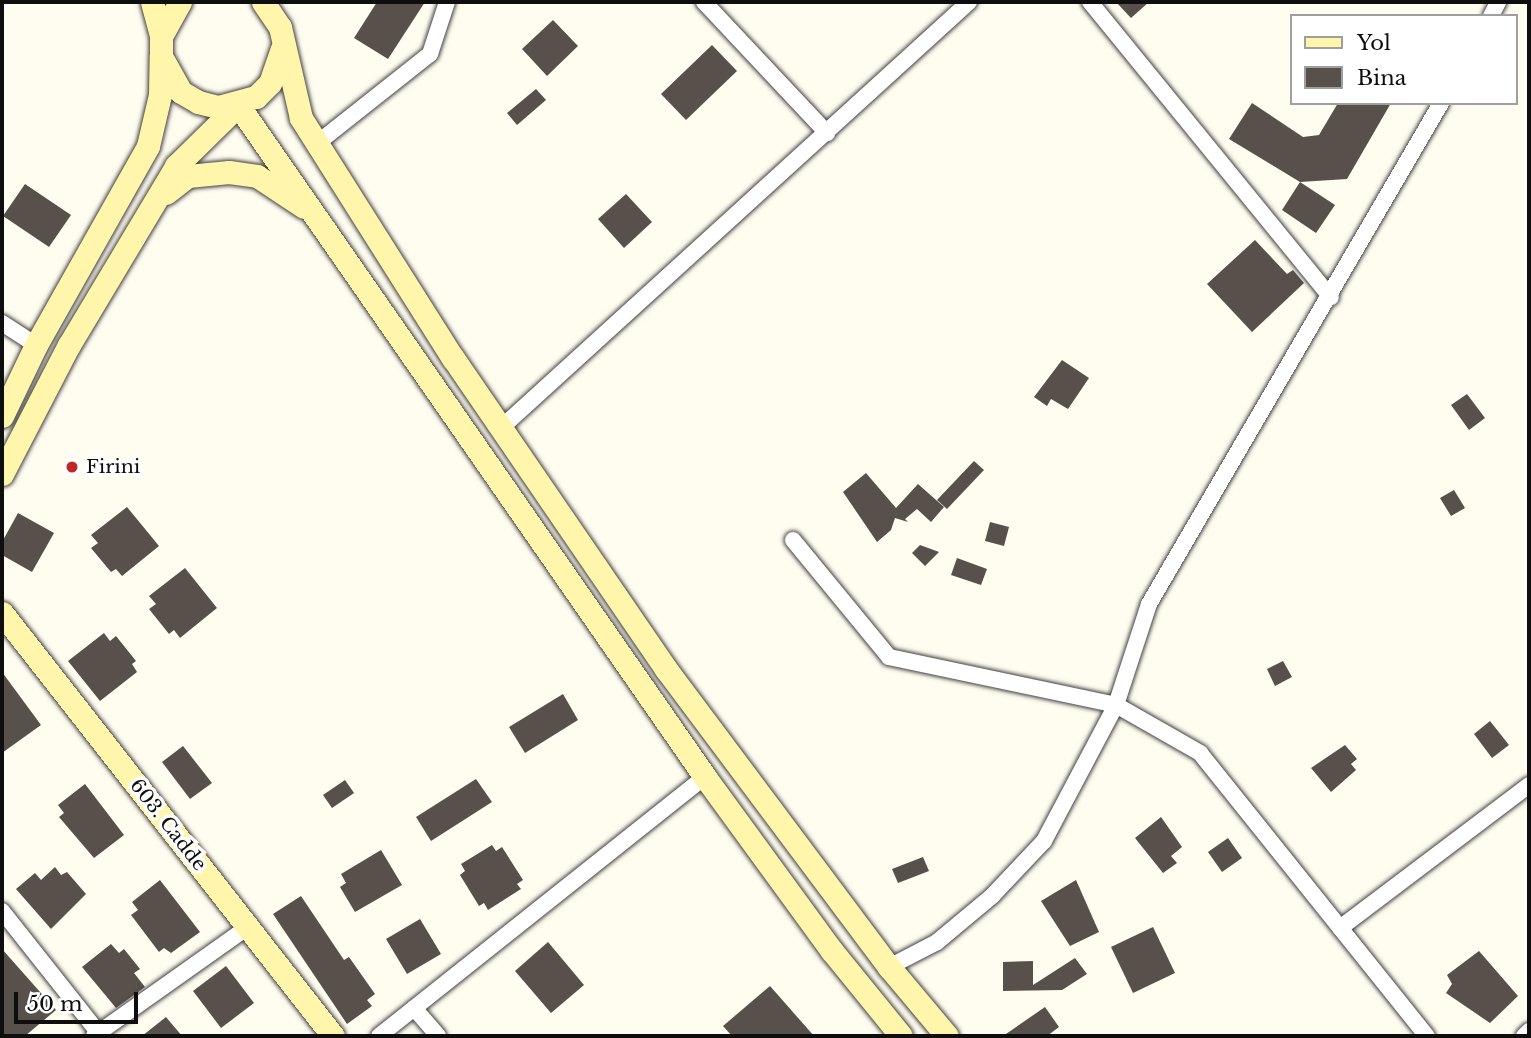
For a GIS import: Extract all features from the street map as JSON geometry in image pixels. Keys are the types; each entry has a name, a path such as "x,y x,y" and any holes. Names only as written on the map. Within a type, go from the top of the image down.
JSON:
{"main road":[{"path":"152,2 161,46 181,92 218,107 238,105"},
{"path":"2,415 36,345 148,146 160,95 161,46 180,2"},
{"path":"262,2 281,37 300,118 315,145 501,428 666,669 889,967 947,1036"},
{"path":"2,474 69,345 176,166 238,105 270,83 281,37 284,2"},
{"path":"238,105 705,777 832,951 901,1036"},
{"path":"153,205 188,176 229,172 257,176 317,217"},
{"name":"603. Cadde","path":"2,613 333,1036"}],"street":[{"path":"315,145 430,54 447,2"},
{"path":"704,2 827,133"},
{"path":"501,428 969,2"},
{"path":"1090,2 1331,298"},
{"path":"889,967 937,942 992,895 1044,841 1116,705 1149,604 1331,298 1440,105"},
{"path":"2,323 36,345"},
{"path":"793,540 889,657 1116,705 1200,753 1427,1036"},
{"path":"379,1036 705,777"},
{"path":"1340,928 1529,785"},
{"path":"2,911 98,1035 248,927"},
{"path":"414,1008 438,1036"},
{"path":"1524,1036 1529,1031"}],"building":[{"path":"377,2 425,2 388,59 354,38"},
{"path":"1116,2 1149,2 1131,18"},
{"path":"553,20 578,46 547,76 522,49"},
{"path":"712,45 737,71 686,120 661,94"},
{"path":"536,89 546,100 517,125 507,113"},
{"path":"1252,103 1303,137 1319,135 1337,105 1390,105 1347,179 1300,182 1229,139"},
{"path":"1300,182 1335,205 1316,233 1282,210"},
{"path":"25,184 71,215 49,247 3,216"},
{"path":"626,194 652,222 624,248 598,219"},
{"path":"1255,240 1287,274 1293,270 1304,283 1252,332 1207,284"},
{"path":"1062,360 1089,378 1068,409 1051,399 1047,406 1034,397"},
{"path":"1467,394 1485,418 1469,430 1451,405"},
{"path":"974,461 984,470 947,509 937,500"},
{"path":"866,473 896,508 918,484 944,507 931,522 917,509 905,519 908,522 895,518 891,530 877,542 843,492"},
{"path":"1454,490 1465,508 1451,516 1440,498"},
{"path":"127,507 159,546 122,576 116,569 111,572 91,548 98,543 91,535"},
{"path":"18,513 54,533 32,572 2,555 2,542"},
{"path":"990,522 1009,527 1004,546 985,541"},
{"path":"920,545 939,552 925,566 912,553"},
{"path":"957,558 987,569 981,585 951,575"},
{"path":"185,568 217,608 180,638 174,630 169,634 149,609 156,604 149,596"},
{"path":"104,633 110,641 116,636 136,661 132,664 137,672 100,701 68,661"},
{"path":"1283,661 1292,677 1275,686 1267,669"},
{"path":"2,672 41,725 2,753"},
{"path":"563,694 578,720 525,753 509,727"},
{"path":"1490,721 1509,745 1492,758 1474,734"},
{"path":"1345,745 1357,759 1351,764 1356,770 1331,792 1311,768"},
{"path":"183,746 212,783 190,799 162,762"},
{"path":"476,779 492,802 431,841 416,817"},
{"path":"345,780 354,793 332,808 323,795"},
{"path":"85,784 124,835 94,858 59,817 64,813 58,805"},
{"path":"1161,817 1182,847 1171,856 1177,863 1163,873 1135,838"},
{"path":"1228,838 1242,858 1222,872 1208,852"},
{"path":"492,845 496,851 502,847 523,880 517,884 521,889 488,910 484,903 479,906 460,875 465,871 461,864"},
{"path":"381,850 402,885 355,912 340,887 346,883 341,874"},
{"path":"923,857 929,871 898,883 892,869"},
{"path":"55,867 61,875 67,872 86,894 51,929 16,889 35,873 41,880"},
{"path":"160,880 200,932 171,953 164,948 159,952 131,915 138,910 132,902"},
{"path":"1076,880 1099,932 1070,946 1041,901"},
{"path":"301,896 344,960 349,957 375,994 367,1000 372,1006 347,1024 273,914"},
{"path":"420,919 441,954 407,974 386,939"},
{"path":"1153,927 1175,973 1133,993 1111,947"},
{"path":"548,942 584,985 551,1013 515,971"},
{"path":"111,944 119,953 124,949 140,969 134,973 145,987 116,1008 82,967"},
{"path":"2,949 56,1010 25,1036 2,1036"},
{"path":"1479,951 1518,996 1490,1023 1446,993 1452,984 1447,975"},
{"path":"1075,958 1087,974 1062,990 1003,991 1003,962 1033,961 1033,985"},
{"path":"226,966 254,1003 221,1028 193,991"},
{"path":"770,986 814,1036 732,1036 723,1026"},
{"path":"1045,1007 1059,1027 1047,1036 1003,1036"},
{"path":"166,1017 182,1036 142,1036"}],"place":[{"name":"Firini","path":"72,467"}]}
